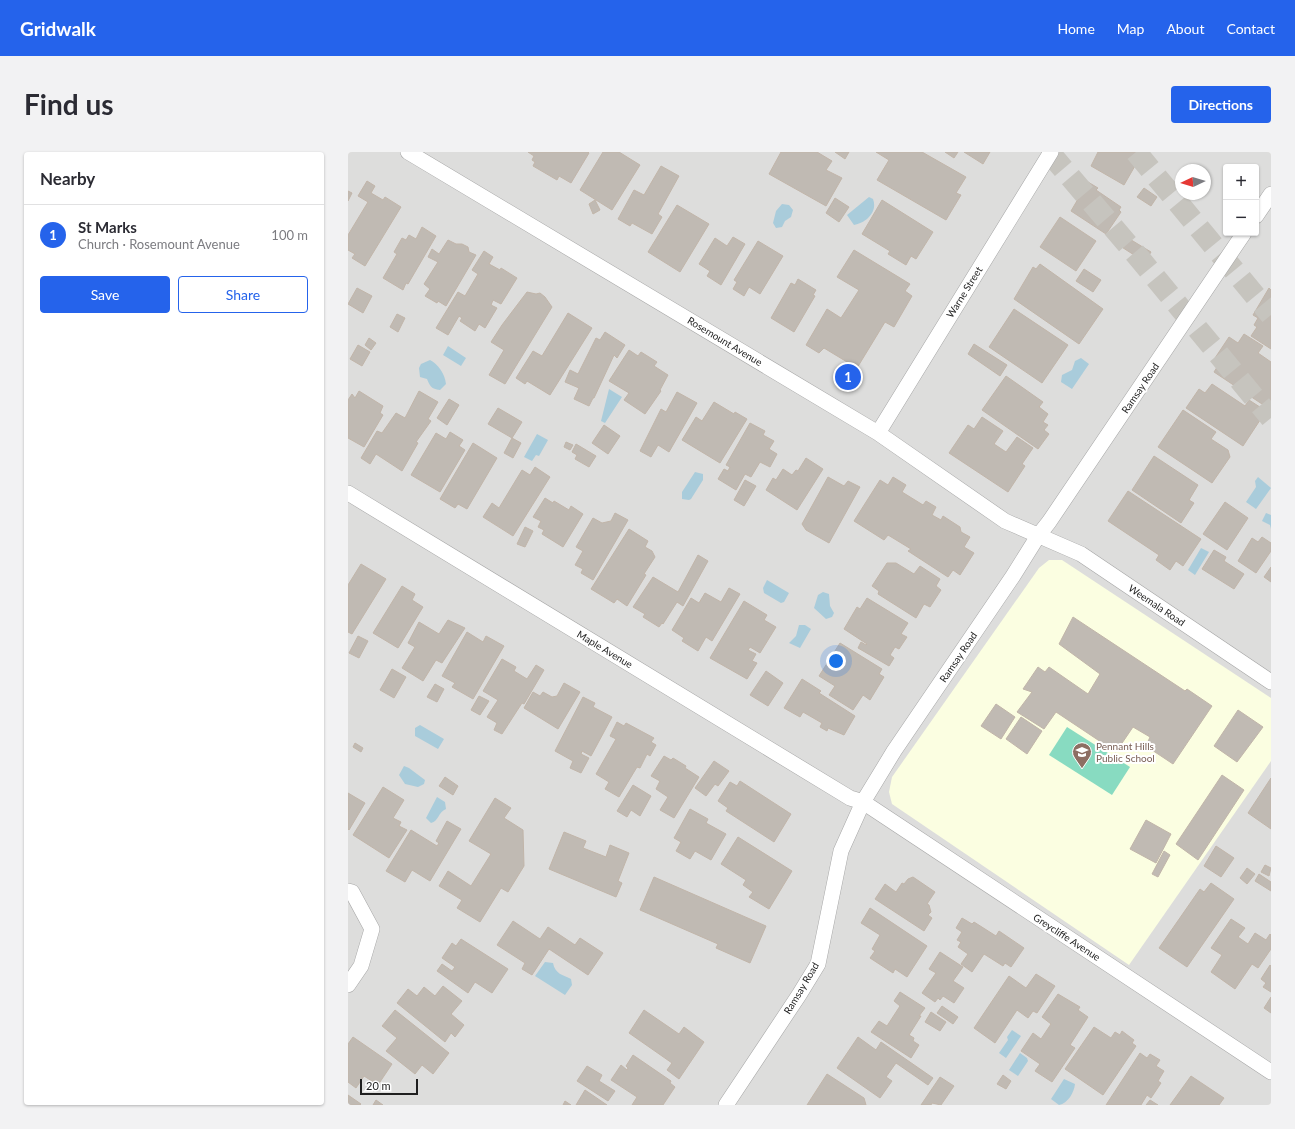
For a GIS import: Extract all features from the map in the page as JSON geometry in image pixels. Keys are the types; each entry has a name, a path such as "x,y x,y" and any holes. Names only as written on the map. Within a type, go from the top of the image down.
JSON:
{"street":[{"name":"Rosemount Avenue","path":"408,152 878,433 1005,522 1038,536"},
{"name":"Warne Street","path":"878,433 1051,152"},
{"path":"1259,212 1271,194"},
{"name":"Ramsay Road","path":"732,1103 818,964 841,851 863,802 894,751 1242,236"},
{"name":"Maple Avenue","path":"348,493 850,798 863,802"},
{"name":"Weemala Road","path":"1038,536 1082,554 1271,682"},
{"name":"Greycliffe Avenue","path":"863,802 1271,1072"},
{"path":"348,891 352,892 372,929 361,966 348,986"}],"shaded area":[{"path":"348,152 1271,152 1271,1105 348,1105"},
{"name":"Pennant Hills Public School","path":"1049,560 1062,560 1271,698 1271,761 1129,965 892,804 889,792 892,777 1039,568"}],"green space":[{"path":"1067,727 1130,767 1112,795 1049,755"}],"water":[{"path":"869,197 873,199 874,204 874,208 870,216 863,222 854,225 847,215"},
{"path":"782,204 789,205 793,210 791,217 785,221 782,227 776,228 773,223 776,211"},
{"path":"448,346 466,358 461,366 443,355"},
{"path":"1081,358 1089,364 1072,389 1061,382 1062,375 1072,370 1075,361"},
{"path":"430,360 443,373 446,384 440,390 433,388 427,379 420,377 419,368 421,364"},
{"path":"609,389 622,397 605,423 601,421"},
{"path":"537,434 548,440 539,456 536,455 532,461 524,457"},
{"path":"695,472 703,474 703,480 691,499 682,499 682,492"},
{"path":"1258,477 1271,488 1256,509 1246,502 1256,487 1255,481"},
{"path":"1266,513 1271,515 1271,529 1270,525 1262,521"},
{"path":"1201,548 1209,552 1195,575 1188,570"},
{"path":"767,580 789,593 784,602 781,603 764,593 763,588"},
{"path":"823,592 829,594 830,606 834,613 832,617 826,619 814,608 818,595"},
{"path":"799,625 805,625 811,629 800,648 789,643 796,636"},
{"path":"420,725 444,739 438,749 415,736 415,728"},
{"path":"404,766 425,780 424,784 418,787 405,784 399,775"},
{"path":"437,797 445,802 446,809 441,812 434,822 431,823 426,818"},
{"path":"545,962 553,963 557,972 571,979 572,985 565,995 535,976"},
{"path":"1012,1030 1021,1036 1006,1058 999,1053 1008,1040 1007,1037"},
{"path":"1020,1053 1027,1058 1028,1061 1018,1076 1009,1070"},
{"path":"1064,1079 1075,1084 1072,1094 1068,1100 1059,1105 1051,1099"}],"building":[{"path":"528,152 589,153 571,183 559,176 557,180 533,166 535,162 532,160 534,156"},
{"path":"603,152 619,152 640,165 612,210 580,190"},
{"path":"781,152 817,152 832,161 826,170 842,178 826,206 769,174"},
{"path":"835,152 849,152 845,159"},
{"path":"876,152 922,152 966,177 956,193 961,195 946,220 877,180 889,160"},
{"path":"945,152 958,152 954,158"},
{"path":"964,152 990,152 983,164"},
{"path":"1098,152 1143,152 1124,185 1091,166"},
{"path":"661,166 679,176 658,214 662,217 652,234 632,223 630,226 618,219 634,190 644,195"},
{"path":"367,181 375,186 371,193 383,200 385,197 401,207 365,266 352,258 355,254 348,250 348,235 368,202 358,196"},
{"path":"1088,182 1098,188 1096,190 1121,207 1119,210 1121,212 1106,234 1071,211"},
{"path":"1144,188 1157,197 1151,206 1137,197"},
{"path":"348,191 352,193 348,201"},
{"path":"835,198 849,207 839,222 826,213"},
{"path":"595,200 600,210 593,214 589,204"},
{"path":"882,200 933,232 916,259 911,256 906,265 888,254 890,251 862,234"},
{"path":"677,205 709,224 680,272 648,252"},
{"path":"1060,217 1096,241 1076,271 1040,247"},
{"path":"422,227 436,236 403,290 383,278 397,254 394,252 402,238 406,240 409,235 416,239"},
{"path":"1123,235 1151,252 1145,262 1117,244"},
{"path":"733,237 745,244 721,285 707,276 710,271 699,264 715,238 727,246"},
{"path":"448,240 468,247 469,252 476,255 446,306 425,296 430,289 424,284 438,262 428,257 432,249 439,254"},
{"path":"758,241 783,256 760,294 749,287 744,296 733,289 737,282 734,280"},
{"path":"854,250 910,284 905,291 912,296 894,327 885,322 857,368 824,348 819,353 806,345 827,309 841,318 859,290 837,277"},
{"path":"484,251 493,257 489,264 500,270 501,268 517,278 501,304 493,300 491,305 497,308 485,328 479,324 475,331 460,321 462,318 459,316 448,335 436,328 458,292 465,296 478,274 472,270"},
{"path":"1040,264 1103,309 1079,344 1014,299 1033,267 1036,269"},
{"path":"1084,269 1101,280 1093,292 1076,281"},
{"path":"798,279 816,290 813,295 815,296 794,332 771,318 791,283 795,285"},
{"path":"357,288 372,296 363,313 348,304"},
{"path":"1269,288 1271,290 1271,349 1251,336 1257,327 1254,325 1258,318 1253,315"},
{"path":"527,292 536,294 540,293 552,307 505,384 489,375 504,350 491,342"},
{"path":"1014,309 1068,345 1042,383 989,347"},
{"path":"568,313 592,328 550,395 527,381 525,384 516,378 533,351 542,356"},
{"path":"397,314 405,318 398,332 390,327"},
{"path":"605,332 625,345 617,358 614,355 589,406 574,399 579,388 565,382 570,370 578,374 596,338 600,340"},
{"path":"1244,334 1263,346 1258,353 1271,362 1271,403 1268,408 1214,372 1219,364 1213,361 1229,337 1238,343"},
{"path":"369,338 376,343 371,350 365,345"},
{"path":"974,344 1007,365 1000,376 968,354"},
{"path":"358,345 370,352 362,366 350,359"},
{"path":"629,350 638,356 641,352 657,362 654,366 668,375 660,390 661,391 645,414 624,400 629,393 609,381"},
{"path":"1006,376 1043,402 1039,407 1048,414 1043,422 1048,425 1044,430 1049,434 1038,449 982,410"},
{"path":"1212,384 1245,406 1249,400 1266,411 1243,446 1186,408 1199,389 1205,393"},
{"path":"359,391 383,406 380,413 383,415 364,447 348,438 348,400 352,394 355,398"},
{"path":"419,391 438,402 428,419 431,421 416,442 418,443 402,471 376,454 370,464 361,458 377,431 382,433 396,413 405,418"},
{"path":"677,392 697,403 669,452 658,445 651,457 640,451 661,409 666,412"},
{"path":"449,399 459,405 447,425 437,418"},
{"path":"714,402 734,414 735,412 747,419 720,463 682,440 696,417 702,421"},
{"path":"498,408 522,422 512,438 488,424"},
{"path":"1183,410 1216,432 1211,439 1228,450 1230,457 1212,483 1158,447"},
{"path":"982,417 1003,431 994,444 1006,452 1017,437 1033,448 1022,464 1025,466 1008,492 949,453 968,425 974,429"},
{"path":"750,423 765,431 763,435 774,441 769,449 777,454 770,467 760,462 751,477 745,474 736,490 718,479 724,469 728,471 730,467 726,465"},
{"path":"604,425 620,436 608,454 592,443"},
{"path":"450,432 463,440 459,446 465,450 440,492 411,475 436,433 446,439"},
{"path":"512,438 521,443 513,458 504,453"},
{"path":"566,442 573,445 570,450 564,447"},
{"path":"473,443 497,458 467,509 458,504 455,508 440,499"},
{"path":"576,444 596,456 589,467 575,459 577,455 572,452"},
{"path":"1154,456 1198,485 1189,500 1194,503 1181,523 1132,490"},
{"path":"806,458 823,469 797,510 766,490 773,478 776,480 783,469 792,475 796,470 798,471"},
{"path":"535,467 550,477 513,536 483,517 492,503 499,508 522,470 530,475"},
{"path":"828,477 844,486 848,481 860,487 829,543 806,530 802,524"},
{"path":"893,477 906,485 902,492 923,505 926,501 936,507 932,515 941,520 943,516 960,527 961,532 970,537 964,547 974,553 960,575 953,570 948,577 908,551 911,549 888,535 884,540 854,521 880,480 888,485"},
{"path":"745,480 756,486 744,506 734,500"},
{"path":"1128,491 1201,539 1183,566 1176,561 1170,570 1156,560 1159,555 1108,521"},
{"path":"545,498 553,503 554,501 569,510 571,506 583,514 563,547 542,534 544,530 538,527 541,521 533,517"},
{"path":"1225,502 1248,518 1227,550 1203,534"},
{"path":"615,513 628,520 593,580 581,573 583,569 575,565 583,551 576,547 593,518 602,523 611,521"},
{"path":"525,527 533,531 525,547 517,544"},
{"path":"629,529 648,541 645,547 652,551 655,557 627,606 617,599 614,603 591,589"},
{"path":"1262,537 1271,543 1271,551 1256,573 1238,561 1252,538 1258,542"},
{"path":"1214,550 1226,557 1224,561 1244,574 1234,589 1202,569"},
{"path":"698,555 708,561 683,606 677,602 663,624 662,623 659,627 643,617 645,614 633,607 653,577 678,592"},
{"path":"887,563 896,563 914,574 920,566 940,579 936,586 941,590 930,607 924,604 916,618 878,594 879,591 872,586"},
{"path":"361,564 386,579 352,634 348,632 348,585"},
{"path":"1271,567 1271,582 1264,577"},
{"path":"402,586 415,594 412,600 423,607 398,648 373,633"},
{"path":"729,588 740,594 712,641 706,637 698,651 682,641 684,638 672,630 691,598 699,603 705,593 721,602"},
{"path":"867,598 908,623 901,634 907,637 899,649 895,647 890,655 894,658 889,666 858,648 861,642 866,645 867,644 844,629 857,607 860,609"},
{"path":"744,601 767,615 764,620 776,627 760,653 750,647 748,650 756,654 752,661 757,663 747,679 710,658"},
{"path":"1073,617 1185,691 1187,689 1212,706 1173,764 1146,746 1150,737 1133,727 1116,752 1056,712 1044,729 1017,712 1032,692 1023,689 1038,667 1045,672 1049,667 1088,694 1100,674 1059,644"},
{"path":"448,620 465,628 442,663 436,660 423,681 402,668 415,647 408,643 419,622 439,634"},
{"path":"467,632 483,642 486,636 504,646 473,699 452,687 455,683 442,676"},
{"path":"358,636 368,641 359,658 349,653"},
{"path":"840,643 882,669 879,674 884,677 870,700 863,695 853,710 829,695 835,686 819,676"},
{"path":"502,659 516,667 514,671 527,679 536,665 544,670 524,704 522,703 502,734 494,730 497,723 487,717 498,700 483,691"},
{"path":"392,669 406,677 394,698 380,690"},
{"path":"766,671 783,683 768,706 750,695"},
{"path":"802,679 821,691 819,693 855,716 844,735 828,728 827,731 820,727 822,723 803,712 800,717 784,708"},
{"path":"564,683 580,692 558,729 524,708 533,692 540,696 543,692 552,697 557,696"},
{"path":"435,684 444,689 437,702 427,697"},
{"path":"479,696 489,701 480,715 471,710"},
{"path":"583,697 595,703 593,707 612,717 591,756 582,751 581,754 589,758 581,773 570,768 573,761 555,751"},
{"path":"996,704 1015,717 1001,739 981,726"},
{"path":"1238,710 1263,727 1237,762 1214,746"},
{"path":"1021,717 1042,731 1027,754 1006,739"},
{"path":"617,722 624,726 626,723 654,738 651,742 656,745 650,756 647,754 640,768 637,767 619,797 605,789 609,782 596,774 616,739 610,736"},
{"path":"355,743 363,748 361,752 353,747"},
{"path":"664,756 671,760 673,758 686,766 685,768 699,777 674,818 660,810 668,797 656,789 660,781 651,776"},
{"path":"714,761 729,771 718,786 715,784 706,796 695,788"},
{"path":"1222,775 1244,790 1198,860 1176,844"},
{"path":"445,777 458,786 453,795 439,786"},
{"path":"1271,778 1271,829 1248,813"},
{"path":"740,781 791,814 774,842 726,811 728,808 718,801 730,782 737,786"},
{"path":"633,785 651,796 640,816 631,810 627,817 617,811"},
{"path":"383,787 404,800 393,818 401,822 399,826 407,830 389,858 353,835"},
{"path":"348,793 365,803 349,830 348,829"},
{"path":"495,798 511,808 504,818 523,830 524,866 508,892 501,888 480,922 457,908 462,900 439,886 448,871 471,886 491,854 469,841"},
{"path":"690,809 708,819 706,823 726,834 711,860 695,851 690,859 676,851 681,842 674,838"},
{"path":"1146,820 1171,834 1156,863 1130,849"},
{"path":"447,821 461,829 430,881 412,870 405,882 386,871 411,830 437,846 439,843 436,841"},
{"path":"564,832 586,841 583,848 606,857 610,845 629,853 618,881 622,883 616,897 549,869"},
{"path":"738,837 792,871 769,909 749,897 753,892 743,885 746,880 721,864"},
{"path":"1216,846 1234,858 1221,877 1204,866"},
{"path":"1164,851 1170,855 1158,877 1152,874"},
{"path":"1265,865 1271,868 1269,876 1261,872"},
{"path":"1247,868 1255,874 1247,884 1240,878"},
{"path":"1259,874 1271,882 1271,891 1255,881"},
{"path":"654,877 766,926 750,963 716,948 718,944 640,910"},
{"path":"913,877 935,892 927,904 929,905 931,912 928,915 932,918 924,931 875,899 885,884 896,892 902,883 904,884 908,879"},
{"path":"1211,883 1234,899 1187,967 1159,948 1200,889 1204,892"},
{"path":"870,908 927,946 907,977 895,969 893,973 870,958 875,951 872,949 880,935 861,923"},
{"path":"962,918 972,924 974,922 996,936 999,931 1024,948 1011,967 1005,963 1003,966 984,954 972,972 961,964 968,954 958,947 961,942 957,940 962,932 956,928"},
{"path":"1231,919 1245,928 1238,937 1248,944 1255,933 1266,940 1270,934 1271,935 1271,949 1258,968 1252,964 1235,989 1211,972 1222,955 1211,948"},
{"path":"513,921 540,939 548,927 575,945 580,938 603,953 588,975 549,949 532,975 522,969 525,963 497,945"},
{"path":"461,939 508,969 492,993 475,982 468,993 437,971 442,964 452,971 455,967 442,958 452,943 456,946"},
{"path":"940,952 963,967 953,981 964,988 954,1003 943,996 940,1000 938,998 935,1002 922,993 936,973 929,969"},
{"path":"1270,965 1271,992 1263,987 1266,983 1261,979"},
{"path":"1036,974 1055,986 1037,1013 1033,1011 1028,1018 1017,1010 995,1043 974,1028 1009,976 1026,988"},
{"path":"443,986 462,1001 451,1014 464,1025 455,1037 451,1033 445,1042 397,1003 408,989 417,996 424,987 435,996"},
{"path":"900,992 925,1008 909,1035 914,1038 913,1041 919,1045 911,1058 871,1032 879,1021 887,1026 900,1006 894,1001"},
{"path":"1058,994 1080,1007 1078,1010 1088,1017 1070,1045 1075,1048 1052,1082 1035,1071 1040,1064 1021,1051 1033,1033 1041,1039 1051,1024 1042,1017"},
{"path":"1271,997 1271,1013 1264,1008"},
{"path":"942,1006 958,1017 953,1024 937,1013"},
{"path":"395,1010 449,1053 433,1074 422,1065 415,1074 386,1051 397,1038 382,1026"},
{"path":"644,1010 679,1034 684,1027 704,1042 679,1079 667,1070 672,1063 629,1033"},
{"path":"931,1012 946,1022 940,1031 925,1022"},
{"path":"1094,1027 1111,1038 1115,1032 1120,1035 1122,1031 1134,1040 1132,1043 1136,1046 1103,1095 1065,1069"},
{"path":"353,1037 392,1064 378,1085 364,1076 356,1088 348,1082 348,1044"},
{"path":"858,1037 876,1050 881,1042 933,1078 928,1085 896,1063 886,1077 892,1081 880,1098 837,1068"},
{"path":"1140,1053 1147,1058 1150,1054 1160,1060 1156,1066 1164,1071 1158,1081 1161,1083 1151,1098 1147,1095 1141,1105 1106,1105"},
{"path":"633,1055 671,1081 670,1083 675,1087 663,1105 632,1105 637,1097 611,1080 621,1065 627,1070 628,1068 626,1066"},
{"path":"587,1066 602,1075 599,1081 615,1091 608,1101 577,1081"},
{"path":"827,1074 864,1098 866,1105 807,1105"},
{"path":"1003,1075 1011,1081 1006,1089 997,1084"},
{"path":"1191,1076 1224,1098 1219,1105 1170,1105"},
{"path":"940,1077 954,1086 941,1105 932,1103 931,1105 921,1105"},
{"path":"585,1090 607,1105 576,1105"},
{"path":"348,1095 361,1104 348,1105"},
{"path":"376,1100 383,1105 373,1105"},
{"path":"1150,1100 1158,1105 1146,1105"},
{"path":"565,1101 571,1105 563,1105"}],"tunnel":[{"path":"1049,152 1140,259 1271,418"},
{"path":"1136,152 1271,315"}],"place":[{"name":"St Marks","path":"848,377"},
{"name":"Pennant Hills Public School","path":"1082,769"}]}
